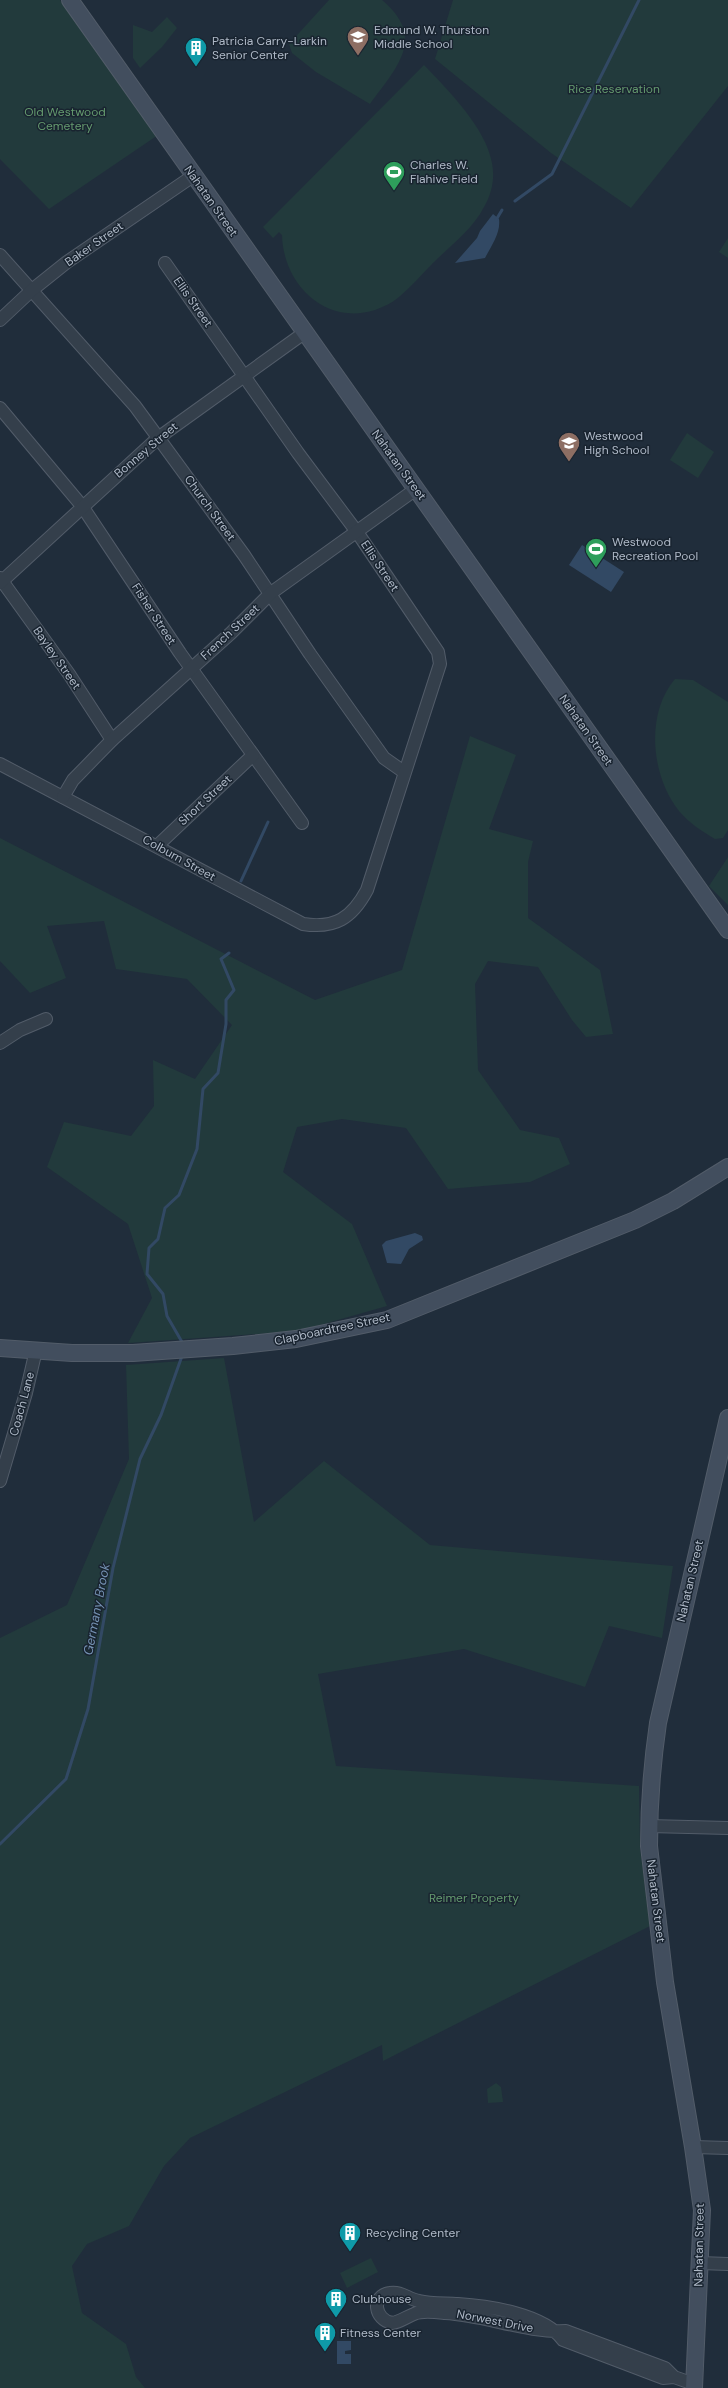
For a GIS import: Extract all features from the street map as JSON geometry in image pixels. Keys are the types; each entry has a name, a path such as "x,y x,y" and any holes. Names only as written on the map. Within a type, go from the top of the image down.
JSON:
{"main road":[{"name":"Nahatan Street","path":"70,0 304,333 728,930"},
{"name":"Clapboardtree Street","path":"0,1348 72,1353 133,1353 233,1346 296,1339 387,1320 635,1220 680,1197 728,1167"},
{"name":"Nahatan Street","path":"694,2386 702,2210 693,2147 665,1982 649,1846 651,1766 658,1723 728,1418"}],"street":[{"name":"Baker Street","path":"0,320 32,290 109,232 193,176"},
{"name":"Church Street","path":"0,255 135,406 271,593 310,654 384,758 404,772"},
{"name":"Ellis Street","path":"165,263 298,453 357,532 438,652 440,664 367,890 358,906"},
{"name":"Bonney Street","path":"1,581 158,438 304,333"},
{"name":"Fisher Street","path":"0,408 82,506 180,653 302,823"},
{"name":"French Street","path":"63,796 73,780 112,740 231,633 271,593 416,489"},
{"name":"Bayley Street","path":"1,581 69,674 112,740"},
{"name":"Short Street","path":"158,846 253,755"},
{"name":"Colburn Street","path":"0,764 158,846 303,924 332,924 345,918 358,906"},
{"path":"0,1043 20,1030 46,1019"},
{"name":"Coach Lane","path":"0,1481 26,1393 36,1350"},
{"path":"649,1826 728,1828"},
{"path":"693,2147 728,2148"},
{"path":"700,2263 728,2264"},
{"name":"Norwest Drive","path":"556,2332 530,2329 500,2320 458,2314 419,2312 397,2323 387,2323 379,2316 376,2307 381,2297 385,2294 395,2293 408,2296 419,2302 473,2305 502,2311 532,2319 556,2332 563,2340 662,2378 674,2376 694,2386"}],"green space":[{"name":"Old Westwood Cemetery","path":"0,0 60,0 158,135 49,209 0,159"},
{"path":"329,0 382,0 396,14 403,27 405,40 403,52 398,65 370,104 316,72 292,53 289,44"},
{"name":"Rice Reservation","path":"453,0 728,0 728,86 631,208 551,153 435,59"},
{"path":"167,17 177,28 162,47 140,68 133,58 133,25 152,32"},
{"name":"Charles W. Flahive Field","path":"424,65 465,110 482,136 488,150 493,169 492,186 487,202 468,230 408,289 393,301 375,310 356,313 339,312 323,306 298,284 284,253 282,235 279,232 273,238 263,227"},
{"path":"728,238 728,258 719,252"},
{"path":"687,433 714,452 698,478 670,460"},
{"path":"675,679 693,680 728,702 728,830 723,838 715,839 687,819 679,811 662,781 655,745 656,727 659,709 665,693"},
{"path":"470,736 516,755 489,829 533,841 528,862 528,918 600,970 613,1034 586,1037 572,1020 538,967 488,961 475,984 478,1070 520,1130 559,1138 570,1164 530,1182 448,1189 406,1128 342,1119 297,1127 283,1172 352,1224 387,1306 299,1331 128,1343 152,1298 128,1224 47,1167 64,1122 131,1136 154,1106 153,1060 195,1079 232,1025 187,979 116,969 104,921 47,926 66,978 30,993 0,961 0,838 315,1000 402,970"},
{"path":"728,857 728,905 709,886"},
{"name":"Reimer Property","path":"224,1358 254,1522 324,1461 430,1545 673,1566 662,1638 609,1626 585,1687 464,1649 318,1674 336,1766 639,1786 640,1848 650,1926 383,2061 382,2045 190,2138 164,2166 129,2226 87,2244 72,2266 82,2313 126,2344 136,2377 145,2388 0,2388 0,1638 67,1605 129,1459 126,1365"},
{"path":"496,2083 501,2087 503,2102 488,2103 487,2089"},
{"path":"371,2258 378,2272 347,2288 340,2273"}],"water":[{"path":"493,214 499,219 499,224 495,239 485,258 455,263 477,238 480,231"},
{"name":"Westwood Recreation Pool","path":"582,545 624,572 611,592 569,565"},
{"path":"415,1233 422,1236 423,1240 409,1249 401,1264 387,1263 382,1245 386,1241"},
{"path":"337,2341 351,2341 351,2350 345,2351 345,2354 351,2354 351,2364 337,2364"}],"waterway":[{"path":"515,201 552,174 639,0"},
{"path":"496,220 502,210"},
{"name":"Germany Brook","path":"241,881 268,822"},
{"name":"Germany Brook","path":"182,1342 167,1316 163,1294 147,1274 149,1248 158,1239 165,1208 179,1195 197,1149 203,1089 218,1073 226,1024 226,1000 234,990 221,959 229,953"},
{"name":"Germany Brook","path":"0,1844 66,1779 88,1709 113,1568 140,1459 161,1415 182,1356"}],"place":[{"name":"Edmund W. Thurston Middle School","path":"358,56"},
{"name":"Patricia Carry-Larkin Senior Center","path":"196,68"},
{"name":"Charles W. Flahive Field","path":"394,192"},
{"name":"Westwood High School","path":"569,462"},
{"name":"Westwood Recreation Pool","path":"596,568"},
{"name":"Recycling Center","path":"350,2252"},
{"name":"Clubhouse","path":"336,2318"},
{"name":"Fitness Center","path":"325,2352"}]}
